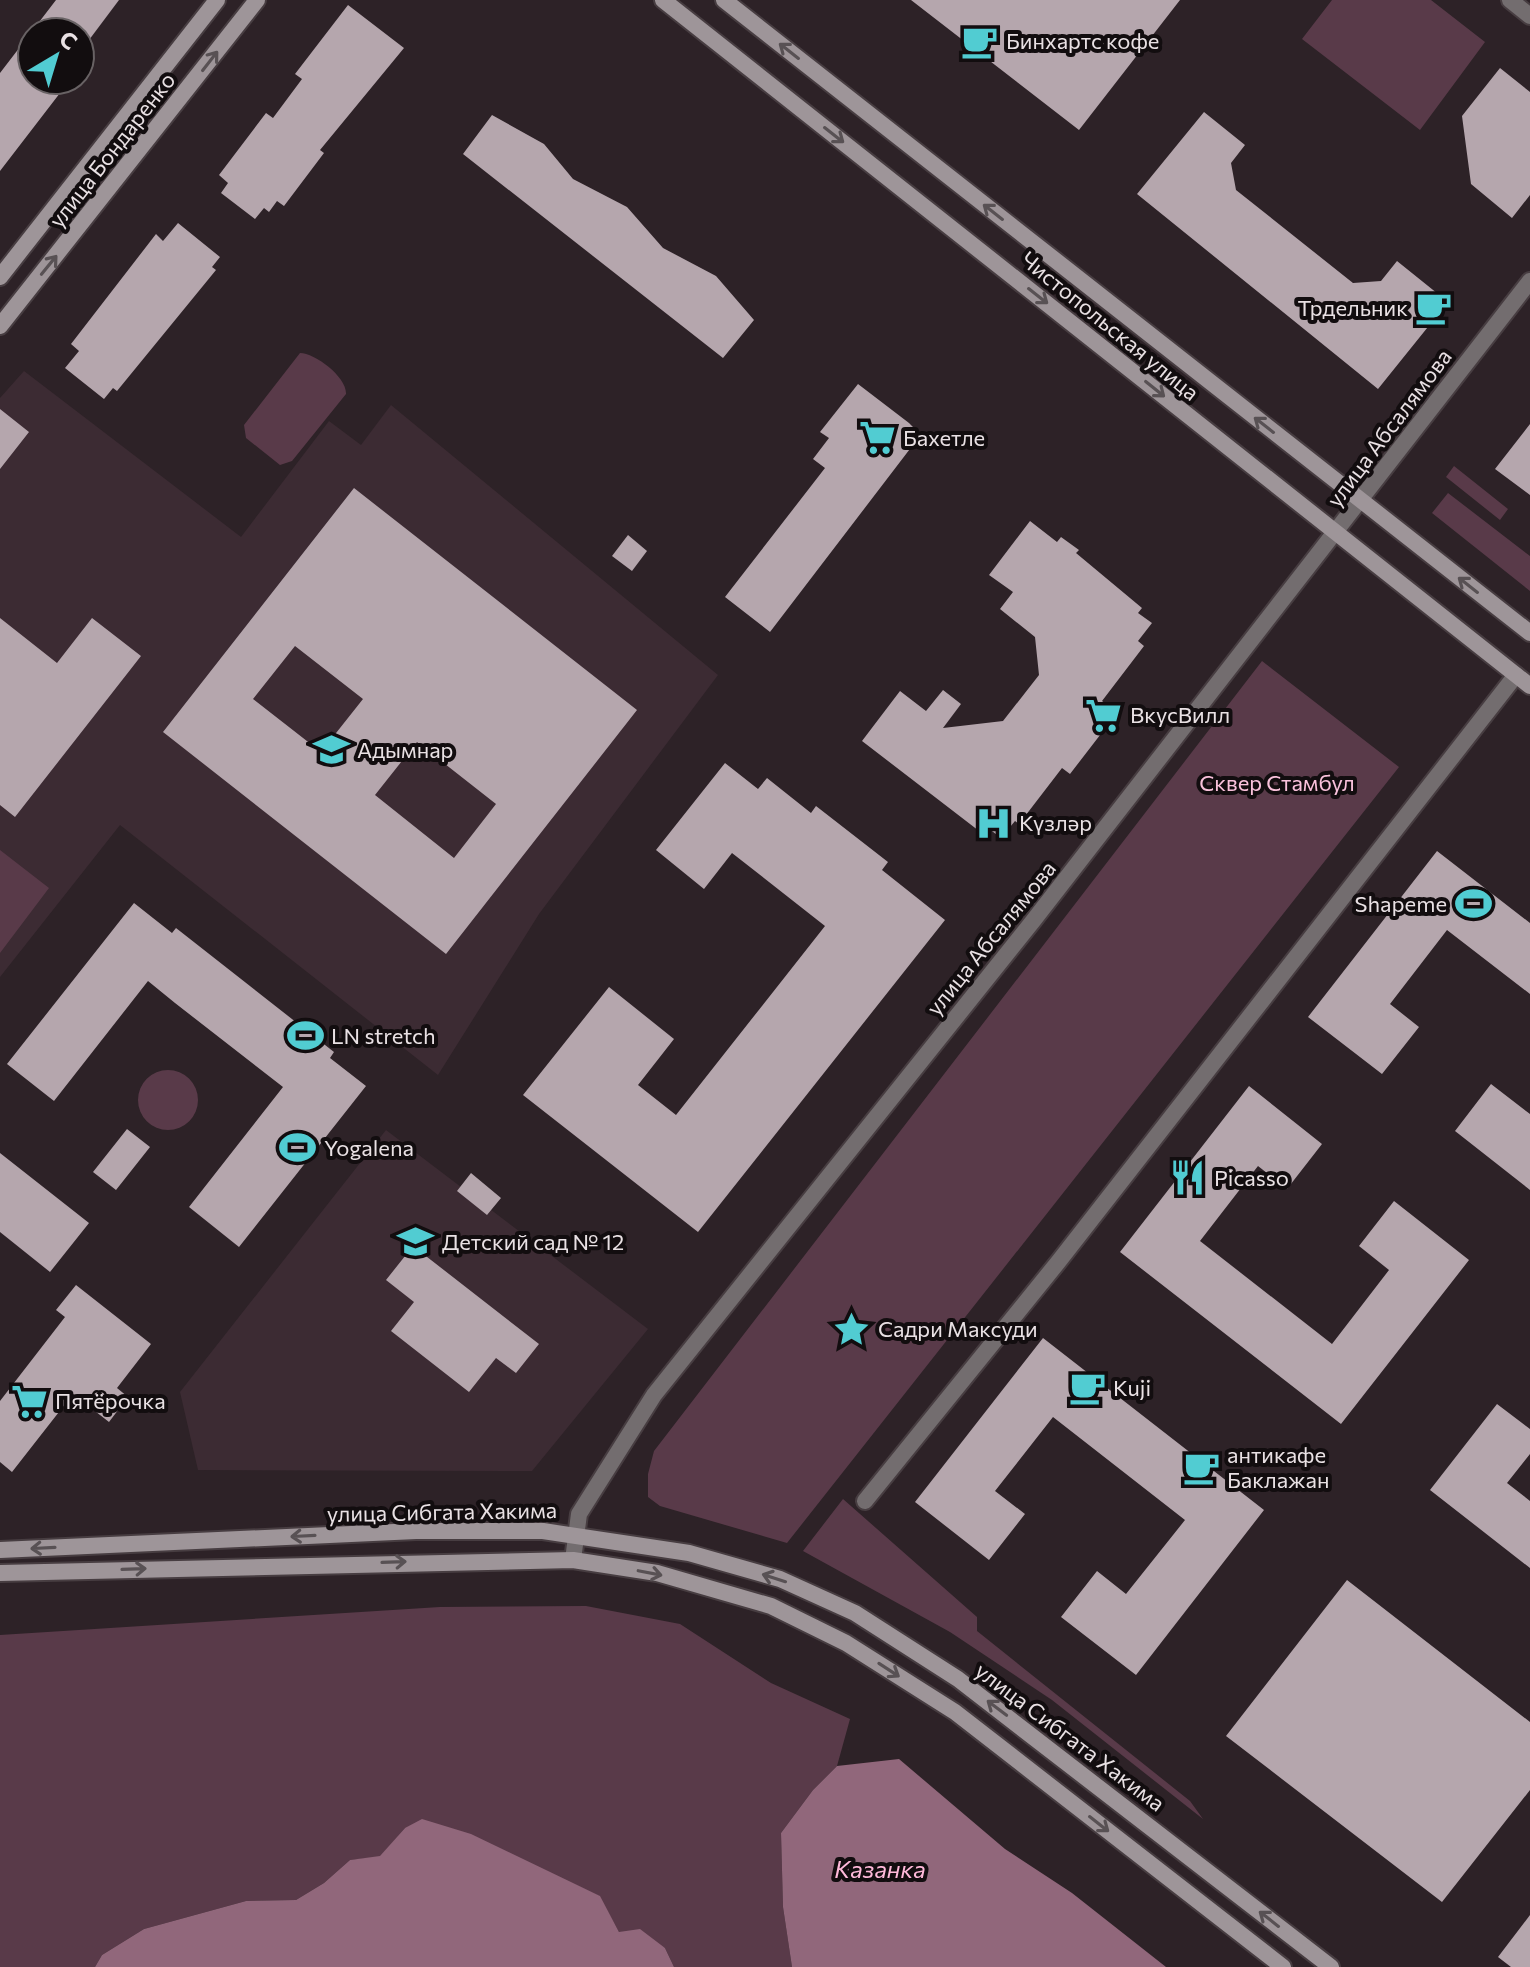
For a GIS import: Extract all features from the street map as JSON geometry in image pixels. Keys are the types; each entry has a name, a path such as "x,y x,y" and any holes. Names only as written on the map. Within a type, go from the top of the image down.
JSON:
{"main road":[{"name":"улица Бондаренко","path":"0,277 217,0"},
{"name":"улица Бондаренко","path":"0,326 257,0"},
{"name":"Чистопольская улица","path":"663,0 1530,686"},
{"name":"Чистопольская улица","path":"724,0 1530,633"},
{"name":"улица Сибгата Хакима","path":"0,1550 416,1531 577,1534 689,1553 780,1579 855,1613 958,1679 1331,1967"},
{"path":"0,1573 498,1559 573,1560 657,1573 771,1606 846,1643 955,1712 1283,1967"}],"street":[{"path":"1510,0 1530,16"},
{"name":"улица Абсалямова","path":"573,1560 579,1514 654,1395 1033,921 1336,535 1530,281"},
{"path":"865,1501 1059,1261 1516,675"}],"shaded area":[{"name":"Адымнар","path":"24,371 241,537 329,421 361,445 391,405 718,675 539,914 438,1075 120,825 0,977 0,398"},
{"name":"Детский сад № 12","path":"386,1130 648,1329 532,1471 198,1470 180,1392"}],"green space":[{"path":"1332,0 1431,0 1485,42 1420,130 1302,39"},
{"path":"300,353 314,357 329,367 341,380 346,394 292,461 280,465 246,438 244,425"},
{"path":"1454,466 1508,509 1500,520 1446,477"},
{"path":"1448,493 1530,556 1530,591 1432,513"},
{"name":"Сквер Стамбул","path":"1262,661 1399,767 787,1543 660,1506 648,1497 648,1474 654,1451"},
{"path":"0,850 49,888 0,953"},
{"path":"168,1070 180,1072 189,1079 196,1088 196,1112 189,1121 180,1128 168,1130 156,1128 147,1121 140,1112 138,1100 140,1088 147,1079 156,1072"},
{"path":"843,1499 977,1617 977,1631 1190,1801 1203,1819 1052,1700 950,1632 803,1551"},
{"path":"586,1606 680,1624 771,1683 850,1719 837,1766 813,1790 781,1833 783,1907 792,1967 674,1967 665,1948 619,1932 599,1896 539,1868 405,1828 380,1857 350,1860 324,1883 296,1900 246,1901 144,1929 102,1955 95,1967 0,1967 0,1635 440,1607"}],"water":[{"name":"Казанка","path":"899,1759 1005,1849 1072,1893 1166,1967 792,1967 783,1907 781,1833 813,1790 837,1766"},
{"path":"422,1819 471,1834 600,1896 619,1932 640,1929 665,1948 674,1967 95,1967 102,1955 144,1929 246,1901 296,1900 324,1883 350,1860 380,1856 405,1828"}],"building":[{"path":"56,0 119,0 96,31 96,16 44,16"},
{"path":"911,0 1180,0 1079,130"},
{"path":"348,5 404,48 320,150 324,153 284,206 277,201 269,212 264,208 255,219 221,193 228,183 219,175 266,113 273,118 302,79 295,74"},
{"path":"16,52 16,96 58,96 0,171 0,73"},
{"path":"1500,68 1530,92 1530,195 1512,218 1471,184 1462,116"},
{"path":"1204,112 1245,145 1231,163 1236,190 1353,283 1381,281 1397,261 1448,302 1378,389 1137,194"},
{"path":"492,115 544,144 573,179 627,207 663,248 716,276 754,320 723,358 463,154"},
{"path":"178,223 220,257 212,267 216,270 117,391 113,388 104,399 65,368 79,351 71,344 156,234 163,241"},
{"path":"858,384 909,423 914,428 916,441 770,632 725,597 825,468 813,459 829,438 820,432"},
{"path":"0,409 29,432 0,469"},
{"path":"1530,424 1530,495 1495,469"},
{"path":"354,488 637,710 446,954 163,732","holes":["295,646 363,699 321,752 253,699","417,742 496,804 454,858 375,795"]},
{"path":"1030,521 1057,542 1061,537 1079,550 1076,553 1142,608 1138,613 1152,623 1138,641 1144,646 1102,701 1117,713 1070,774 1062,768 1019,824 1015,821 1001,838 988,828 983,834 862,741 900,691 926,711 943,690 961,704 943,728 1003,721 1039,675 1035,637 1000,609 1013,592 989,575"},
{"path":"628,535 647,551 632,571 612,556"},
{"path":"0,618 57,663 92,618 141,656 15,817 0,805"},
{"path":"725,763 758,789 767,778 811,813 816,806 888,862 882,870 945,920 698,1232 523,1095 609,987 674,1039 638,1085 676,1115 825,926 732,853 704,889 656,850"},
{"path":"1437,851 1530,923 1530,994 1447,930 1390,1004 1419,1027 1382,1074 1308,1017"},
{"path":"134,903 172,933 176,928 334,1052 330,1058 366,1086 239,1247 189,1207 283,1087 148,981 54,1101 7,1064"},
{"path":"1491,1084 1530,1114 1530,1190 1455,1131"},
{"path":"1249,1086 1322,1144 1287,1189 1258,1166 1200,1241 1332,1344 1389,1270 1359,1246 1394,1201 1469,1260 1341,1424 1120,1252"},
{"path":"127,1129 150,1147 116,1190 93,1172"},
{"path":"0,1153 89,1223 50,1272 0,1232"},
{"path":"471,1173 501,1198 487,1215 457,1191"},
{"path":"413,1246 539,1344 516,1373 496,1358 469,1392 391,1331 414,1302 386,1280"},
{"path":"76,1285 151,1344 117,1388 128,1397 109,1422 73,1394 12,1472 0,1462 0,1401 65,1317 56,1310"},
{"path":"1043,1338 1264,1510 1136,1675 1061,1617 1097,1571 1126,1594 1185,1520 1053,1417 995,1491 1025,1514 989,1560 915,1502"},
{"path":"1497,1404 1530,1429 1530,1454 1507,1483 1530,1501 1530,1568 1430,1490"},
{"path":"1347,1580 1530,1722 1530,1790 1442,1902 1226,1736"},
{"path":"1530,1915 1530,1967 1511,1967 1498,1957"}],"place":[{"name":"Бинхартс кофе","path":"980,41"},
{"name":"Трдельник","path":"1434,308"},
{"name":"Бахетле","path":"877,438"},
{"name":"ВкусВилл","path":"1104,715"},
{"name":"Адымнар","path":"331,750"},
{"name":"Күзләр","path":"993,823"},
{"name":"Shapeme","path":"1473,904"},
{"name":"LN stretch","path":"305,1036"},
{"name":"Yogalena","path":"298,1148"},
{"name":"Picasso","path":"1188,1178"},
{"name":"Детский сад № 12","path":"416,1242"},
{"name":"Садри Максуди","path":"852,1329"},
{"name":"Kuji","path":"1087,1388"},
{"name":"Пятёрочка","path":"29,1401"},
{"name":"антикафе Баклажан","path":"1201,1468"}]}
